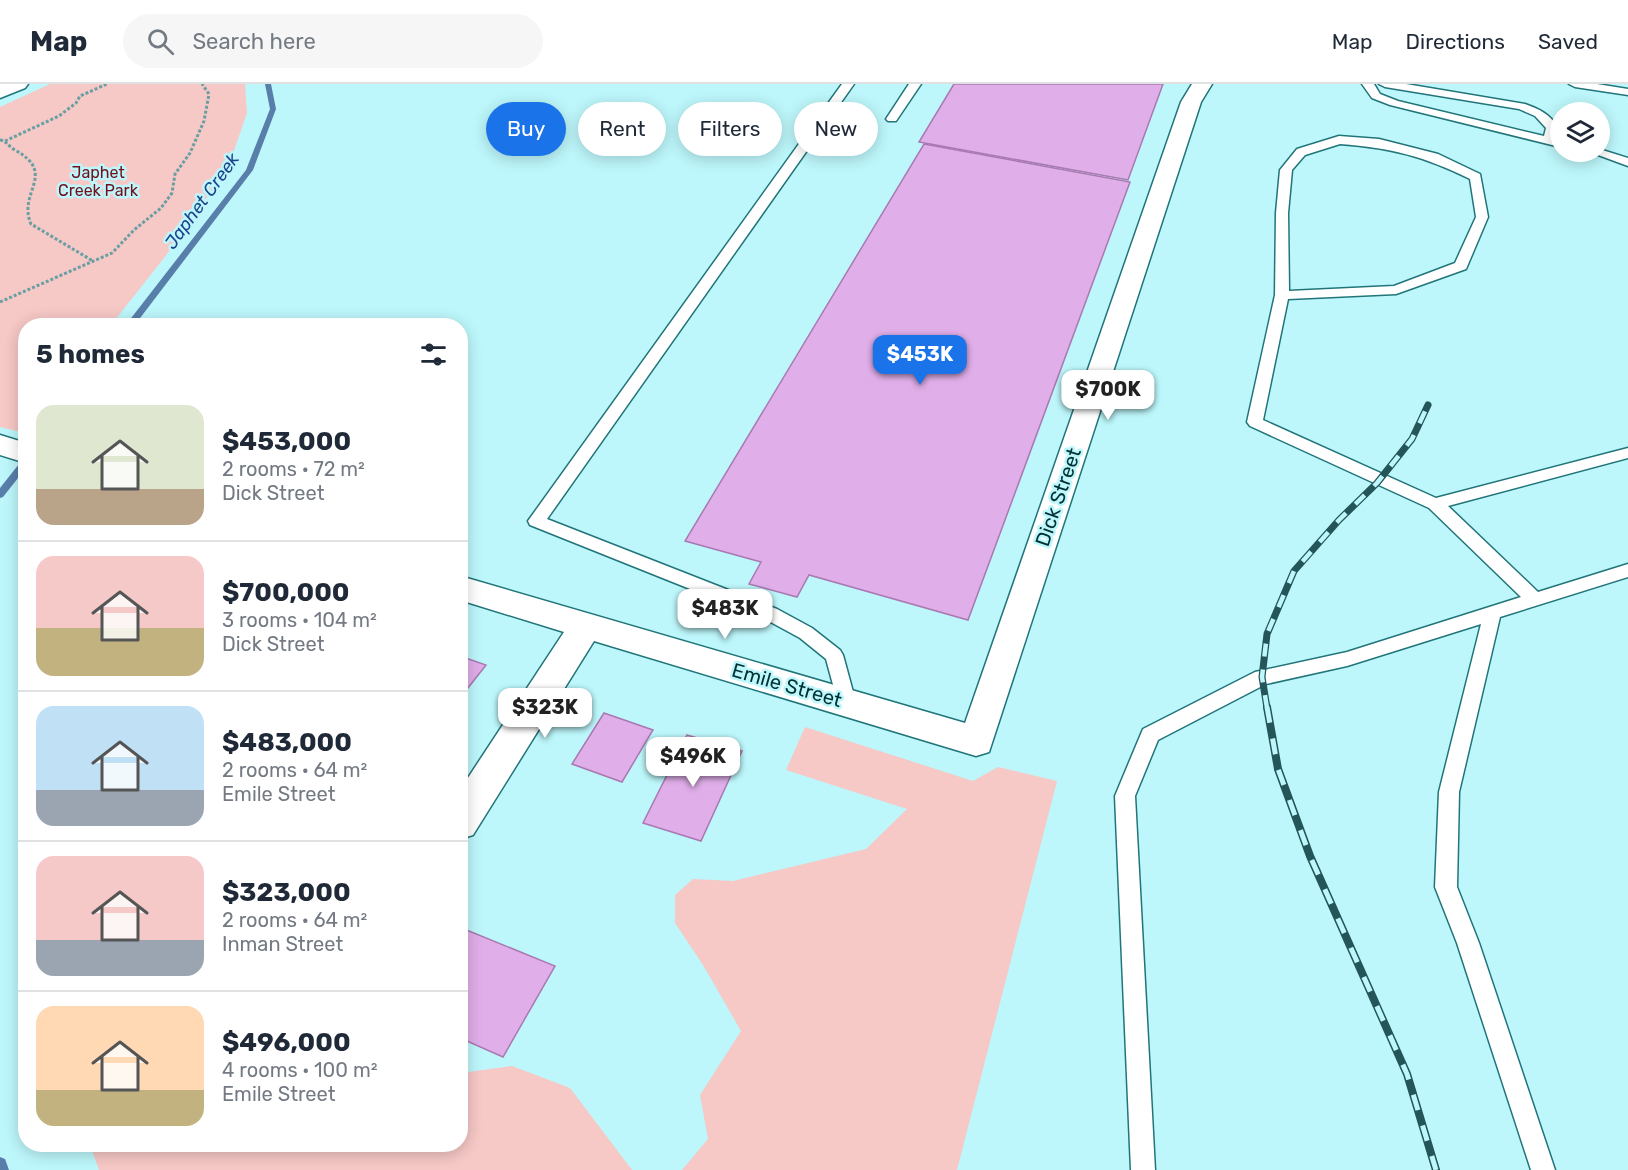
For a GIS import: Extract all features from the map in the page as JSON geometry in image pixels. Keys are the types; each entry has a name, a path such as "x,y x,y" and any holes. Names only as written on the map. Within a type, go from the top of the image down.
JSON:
{"street":[{"path":"0,92 18,84"},
{"name":"Dick Street","path":"976,741 1191,102 1202,84"},
{"path":"0,445 18,451"},
{"name":"Emile Street","path":"468,590 976,741"},
{"path":"468,810 585,627"}],"lane":[{"path":"847,703 834,655 806,633 771,614 536,521 848,84"},
{"path":"892,119 915,84"},
{"path":"1368,84 1376,96 1394,103 1550,140"},
{"path":"1385,84 1528,109 1548,120 1550,124"},
{"path":"1575,84 1628,92"},
{"path":"1282,295 1396,290 1461,266 1482,217 1476,177 1434,157 1379,143 1339,140 1302,152 1286,170 1282,213 1282,295 1255,422 1435,504 1534,600"},
{"path":"1610,156 1628,162"},
{"path":"1435,504 1628,453"},
{"path":"1143,1170 1125,796 1150,735 1262,677 1347,659 1628,570"},
{"path":"1492,614 1449,792 1446,887 1468,943 1543,1170"}],"path":[{"path":"0,140 5,141 64,114 76,106 80,96 87,91 107,84"},
{"path":"0,302 21,291 72,272 118,248 134,230 161,208 172,193 175,174 190,153 204,121 209,102 208,93 202,84"},
{"path":"5,141 8,147 26,156 33,164 36,177 26,208 27,218 31,224 93,261"}],"green space":[{"name":"Japhet Creek Park","path":"50,84 245,84 247,113 228,168 164,258 117,318 18,318 18,431 0,427 0,107"},
{"path":"805,727 973,781 998,767 1057,781 957,1170 682,1170 708,1139 700,1095 741,1031 703,965 675,923 675,895 693,879 733,881 866,849 907,809 786,770"},
{"path":"512,1066 570,1088 632,1170 99,1170 93,1152 468,1152 468,1072"}],"building":[{"path":"954,84 1163,84 1128,180 919,142"},
{"path":"924,144 1130,182 968,620 809,575 797,597 749,584 761,562 685,541"},
{"path":"468,659 486,665 468,688"},
{"path":"604,713 653,730 622,782 572,764"},
{"path":"687,735 742,751 701,841 643,823"},
{"path":"468,931 555,966 503,1057 468,1042"}],"waterway":[{"name":"Japhet Creek","path":"135,318 249,170 273,109 268,84"},
{"name":"Japhet Creek","path":"0,495 18,471"},
{"name":"Japhet Creek","path":"0,1164 2,1170"}],"railway":[{"path":"1267,708 1262,677 1267,634 1294,571 1339,520 1377,483 1412,439 1428,405"},
{"path":"1267,707 1278,769 1310,856 1407,1074 1436,1170"}]}
